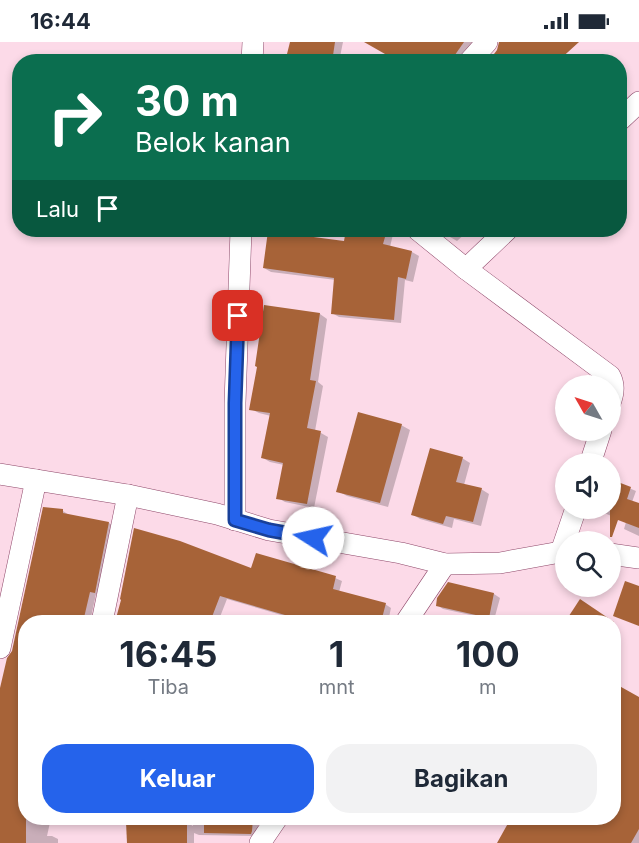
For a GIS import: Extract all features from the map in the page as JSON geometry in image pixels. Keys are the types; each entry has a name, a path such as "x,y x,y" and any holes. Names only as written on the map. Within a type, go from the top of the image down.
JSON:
{"street":[{"path":"476,54 487,42"},
{"path":"627,113 639,102"},
{"path":"235,520 235,403 241,237"},
{"path":"427,237 608,375"},
{"path":"466,269 500,237"},
{"path":"0,474 128,495 217,514 269,530 401,553 445,564 500,563 555,553"},
{"path":"0,648 36,480"},
{"path":"103,615 128,495"},
{"path":"621,556 639,558"},
{"path":"411,615 445,564"},
{"path":"260,843 272,825"}],"building":[{"path":"290,42 335,42 333,54 287,54"},
{"path":"364,42 464,42 456,54 385,54"},
{"path":"499,42 579,42 566,54 494,54"},
{"path":"267,237 314,237 344,241 345,237 385,237 383,244 412,251 406,279 398,277 394,320 331,314 334,278 263,268"},
{"path":"264,305 320,313 310,380 316,381 307,428 321,431 307,504 276,499 283,463 261,458 270,413 249,410 257,367 255,366"},
{"path":"358,412 402,424 380,503 336,492"},
{"path":"430,448 463,457 456,482 482,488 473,522 446,516 443,524 411,515"},
{"path":"621,483 631,487 627,499 639,503 639,528 618,520 614,531 610,531 610,519 621,519"},
{"path":"43,507 63,509 63,513 109,522 95,593 90,592 85,615 20,615"},
{"path":"134,528 180,541 251,568 256,553 336,576 333,589 386,603 383,615 285,615 220,596 213,615 117,615"},
{"path":"625,581 639,586 639,626 621,619 621,615 613,615"},
{"path":"448,582 494,593 490,615 476,615 436,606 437,598"},
{"path":"580,599 604,615 570,615"},
{"path":"18,623 18,825 26,825 26,843 0,843 0,688 7,658 12,651"},
{"path":"621,687 639,697 639,829 631,843 497,843 507,825 621,825"},
{"path":"126,825 187,825 187,843 127,843"},
{"path":"204,825 252,825 251,834 204,833"}],"route":[{"path":"238,316 235,520 269,530 313,538"}]}
